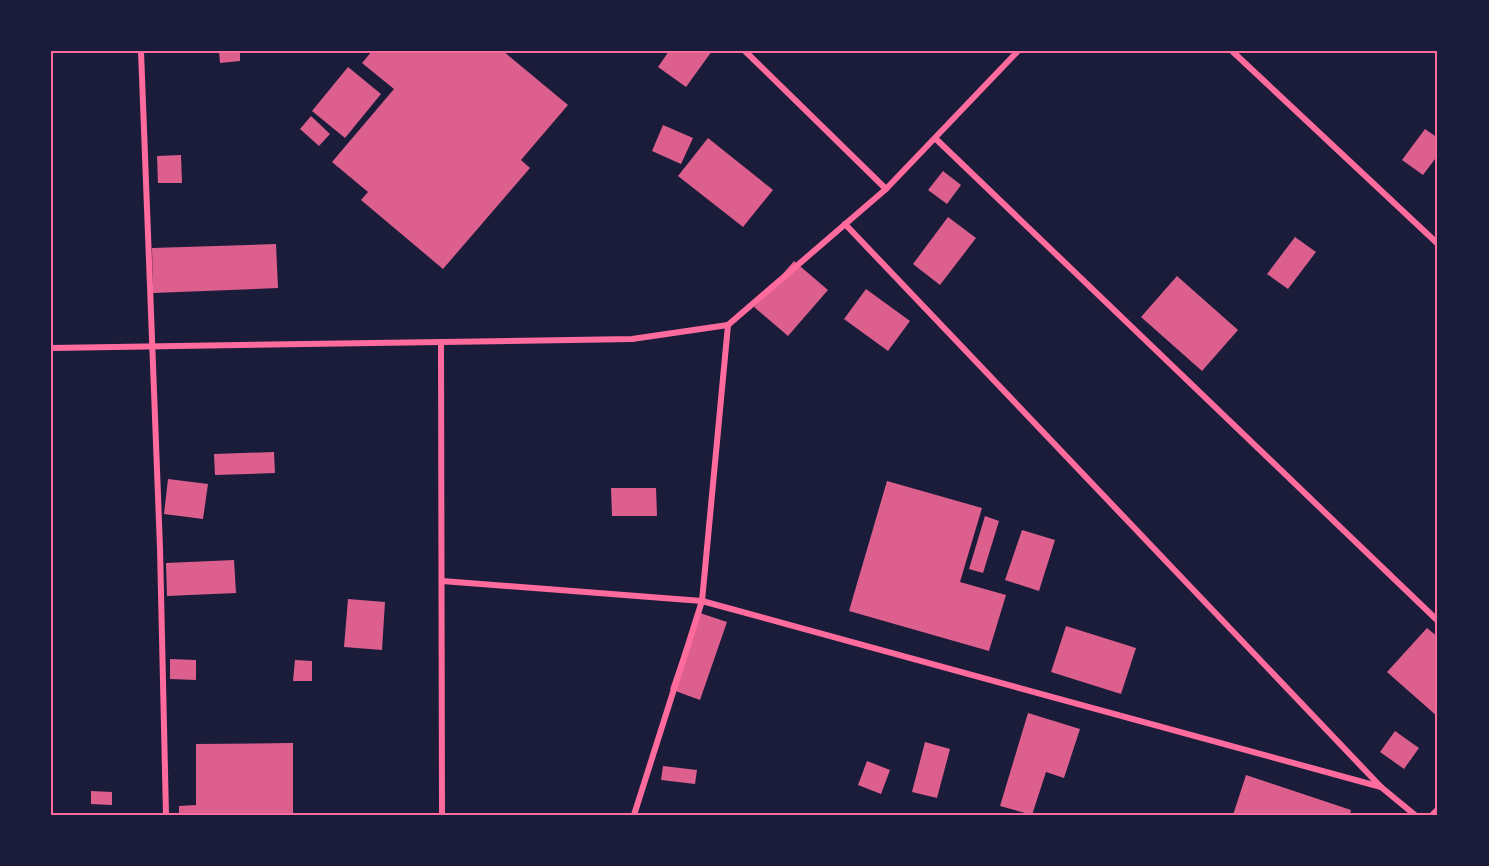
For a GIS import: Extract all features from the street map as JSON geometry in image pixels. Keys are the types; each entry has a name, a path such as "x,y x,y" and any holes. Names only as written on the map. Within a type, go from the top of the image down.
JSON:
{"street":[{"path":"141,51 160,548 166,815"},
{"path":"745,51 886,189"},
{"path":"51,348 632,339 728,325 886,189 1018,51"},
{"path":"1232,51 1438,244"},
{"path":"936,139 1438,621"},
{"path":"845,224 1381,787 1415,815"},
{"path":"634,815 702,602 728,325"},
{"path":"441,342 442,815"},
{"path":"442,581 702,602 1381,787"},
{"path":"1432,815 1438,809"}],"building":[{"path":"219,51 240,51 240,61 220,63"},
{"path":"372,51 503,51 568,105 521,160 530,168 443,269 361,200 368,192 332,162 394,89 362,63"},
{"path":"669,51 712,51 686,87 658,67"},
{"path":"348,67 381,94 345,138 312,111"},
{"path":"311,116 330,134 319,146 300,129"},
{"path":"663,125 693,138 681,164 652,151"},
{"path":"1425,129 1438,138 1438,155 1423,175 1402,160"},
{"path":"708,138 773,190 743,227 678,176"},
{"path":"181,155 182,183 158,183 157,156"},
{"path":"943,171 961,185 947,204 928,190"},
{"path":"948,217 976,238 940,285 913,264"},
{"path":"1295,237 1316,252 1288,289 1267,274"},
{"path":"276,244 278,288 153,293 152,248"},
{"path":"794,261 828,290 788,336 754,307"},
{"path":"1177,276 1238,330 1202,371 1141,317"},
{"path":"866,289 910,321 888,351 844,319"},
{"path":"274,452 275,473 215,475 214,454"},
{"path":"168,479 208,484 203,519 164,514"},
{"path":"887,481 982,508 960,582 1006,595 989,651 849,611"},
{"path":"611,488 656,488 657,516 612,516"},
{"path":"985,516 999,521 983,573 969,569"},
{"path":"1022,530 1055,540 1039,591 1005,580"},
{"path":"234,560 236,593 167,596 166,563"},
{"path":"348,599 385,602 382,650 344,647"},
{"path":"697,612 727,622 700,700 670,689"},
{"path":"1066,626 1136,648 1121,694 1051,672"},
{"path":"1427,628 1438,637 1438,717 1387,672"},
{"path":"170,659 196,660 196,680 170,679"},
{"path":"295,660 312,661 312,681 293,681"},
{"path":"1028,713 1080,729 1064,778 1046,772 1032,815 1000,806"},
{"path":"1395,731 1419,748 1404,769 1380,752"},
{"path":"925,742 950,749 937,798 912,792"},
{"path":"293,743 293,815 179,815 179,806 196,805 196,744"},
{"path":"867,761 890,770 881,794 858,785"},
{"path":"663,766 697,770 695,784 661,780"},
{"path":"1246,775 1351,810 1350,815 1233,815"},
{"path":"91,791 112,792 112,805 91,804"}]}
